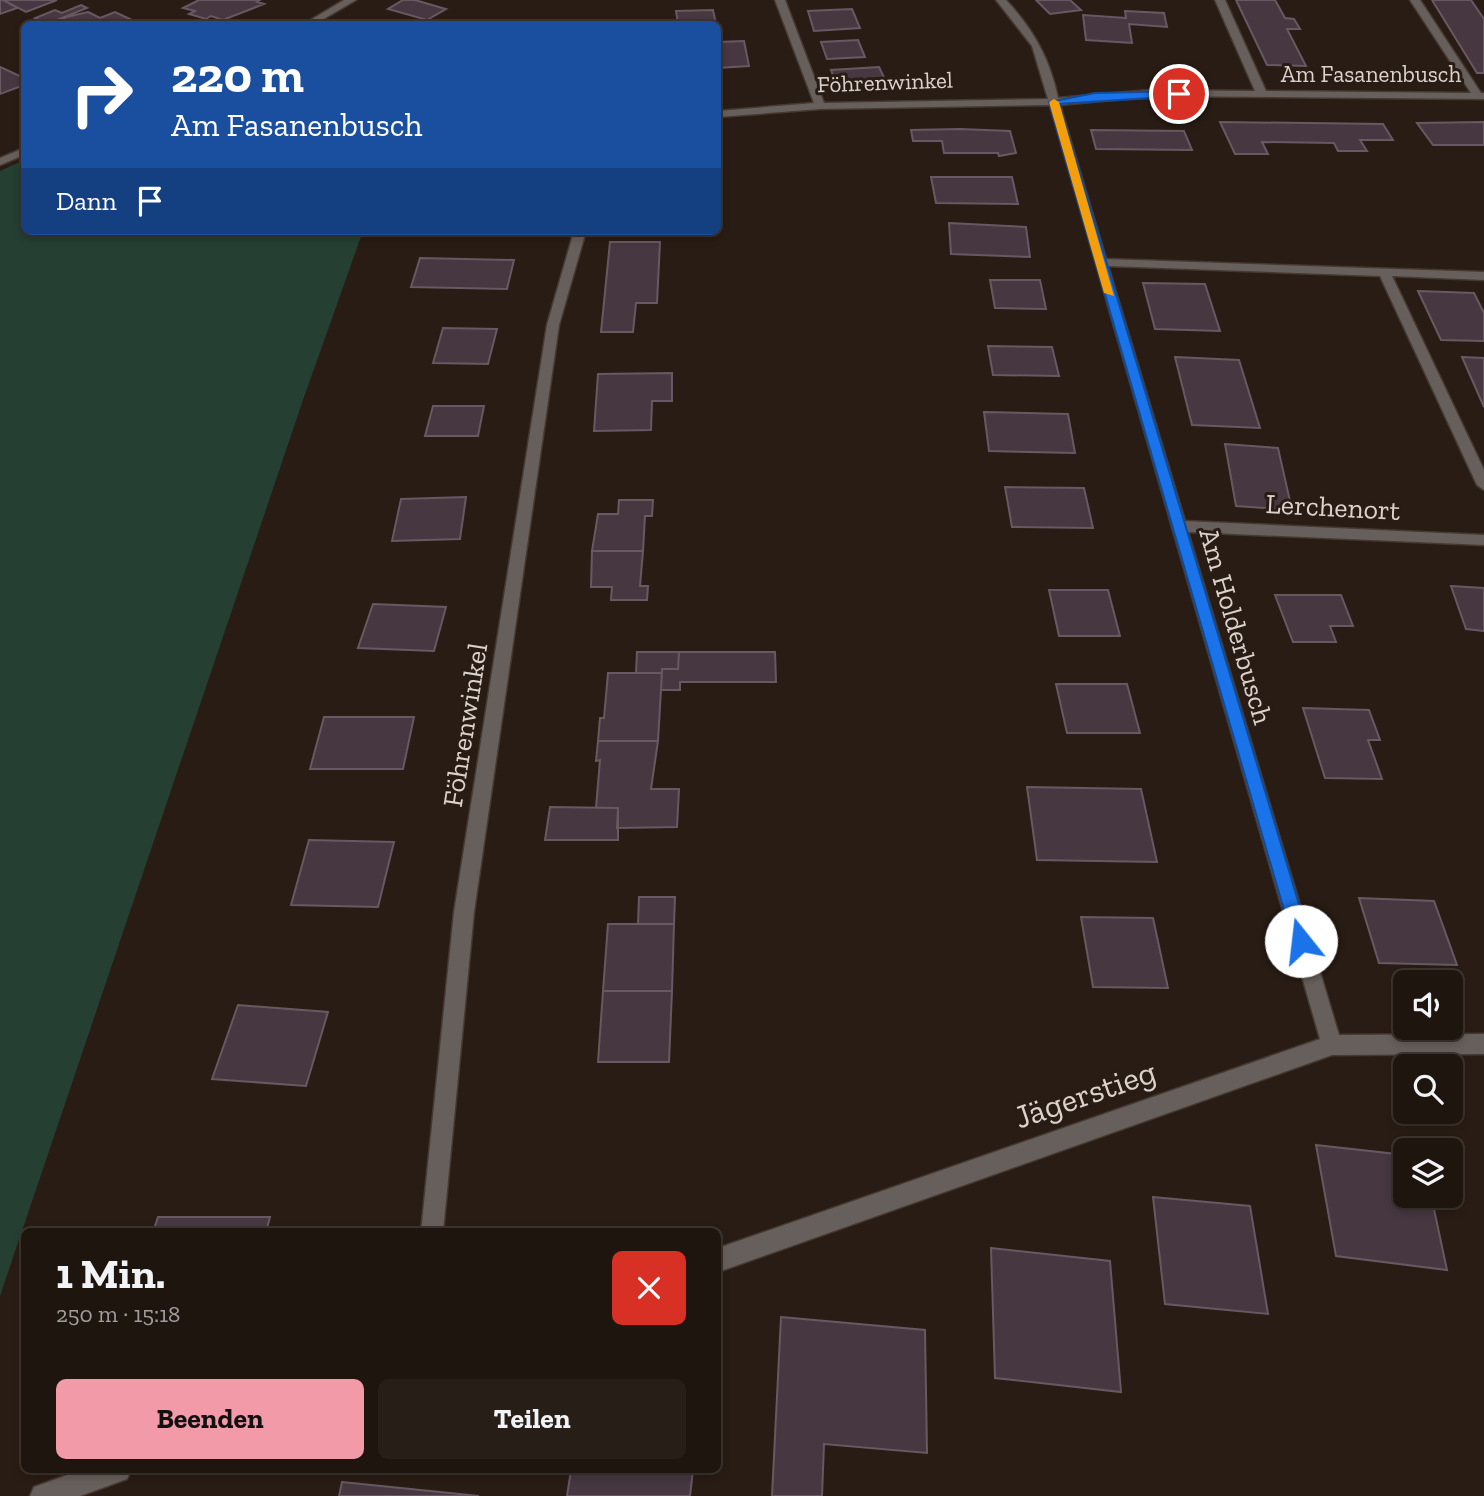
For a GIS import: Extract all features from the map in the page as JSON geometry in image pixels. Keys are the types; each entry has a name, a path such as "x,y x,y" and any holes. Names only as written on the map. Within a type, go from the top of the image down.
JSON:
{"street":[{"path":"314,21 352,0"},
{"path":"780,0 821,106"},
{"path":"1001,0 1038,45 1048,70 1054,102"},
{"name":"Am Fasanenbusch","path":"1220,0 1262,94"},
{"name":"Am Fasanenbusch","path":"1415,0 1481,96"},
{"name":"Am Fasanenbusch","path":"1054,102 1151,93 1481,96"},
{"name":"Föhrenwinkel","path":"721,114 821,106 1054,102"},
{"name":"Am Holderbusch","path":"1054,102 1332,1045"},
{"path":"0,162 21,152"},
{"name":"Föhrenwinkel","path":"432,1228 464,912 553,325 579,235"},
{"path":"1100,262 1484,276"},
{"path":"1384,272 1484,485"},
{"name":"Lerchenort","path":"1180,526 1484,540"},
{"name":"Jägerstieg","path":"721,1259 1332,1045 1484,1044"},
{"path":"43,1496 109,1473"}],"green space":[{"path":"21,161 21,235 362,235 303,400 0,1296 0,171"}],"building":[{"path":"0,0 3,0 17,8 0,14"},
{"path":"3,0 57,0 26,12"},
{"path":"199,0 260,0 257,2 264,4 223,20 211,16 206,19 189,14 195,11 183,8"},
{"path":"403,0 415,0 446,9 427,20 388,9"},
{"path":"1036,0 1070,0 1081,10 1050,14"},
{"path":"1236,0 1275,0 1285,18 1294,19 1300,29 1287,29 1306,66 1267,65"},
{"path":"1432,0 1471,0 1484,19 1484,73 1477,73"},
{"path":"81,5 87,8 54,21 35,18 55,10 62,13"},
{"path":"852,9 860,28 814,31 808,11"},
{"path":"713,10 715,21 678,21 676,11"},
{"path":"1125,11 1164,13 1167,27 1129,24 1132,43 1086,40 1083,15 1126,18"},
{"path":"88,12 100,18 115,12 132,20 68,21 62,18"},
{"path":"858,40 865,57 827,59 821,42"},
{"path":"744,41 749,66 721,68 721,42"},
{"path":"0,67 21,77 21,86 0,94"},
{"path":"879,67 888,86 838,89 831,70"},
{"path":"1220,122 1383,124 1393,140 1360,140 1367,151 1338,151 1334,143 1262,142 1268,154 1235,154"},
{"path":"1484,122 1484,145 1433,145 1417,123"},
{"path":"911,130 1010,131 1016,153 999,156 998,153 944,153 942,141 913,141"},
{"path":"1091,130 1184,131 1192,150 1096,149"},
{"path":"931,177 1012,177 1018,204 936,203"},
{"path":"949,223 1026,227 1030,257 951,254"},
{"path":"610,242 660,242 657,303 636,303 633,332 601,332"},
{"path":"420,258 514,260 507,289 411,287"},
{"path":"990,280 1040,280 1046,309 995,308"},
{"path":"1143,283 1205,284 1220,331 1155,329"},
{"path":"1418,291 1474,293 1484,313 1484,341 1441,340"},
{"path":"443,328 497,329 488,364 433,363"},
{"path":"988,346 1052,347 1059,376 993,375"},
{"path":"1175,357 1239,360 1260,428 1192,425"},
{"path":"1462,357 1484,358 1484,407"},
{"path":"672,373 672,401 652,401 651,430 594,431 598,374"},
{"path":"433,406 484,406 478,436 425,436"},
{"path":"984,412 1068,414 1075,453 989,451"},
{"path":"1225,444 1278,448 1292,510 1236,506"},
{"path":"1005,487 1084,488 1093,528 1012,527"},
{"path":"466,497 460,539 392,541 401,499"},
{"path":"619,500 653,500 652,516 645,516 643,551 592,551 598,514 618,514"},
{"path":"592,551 643,551 640,586 648,586 647,600 611,600 612,587 591,587"},
{"path":"1451,586 1484,588 1484,631 1466,629"},
{"path":"1049,590 1108,590 1120,636 1059,636"},
{"path":"1275,595 1341,595 1353,626 1330,626 1336,642 1293,642"},
{"path":"373,604 446,607 434,651 358,648"},
{"path":"637,652 679,652 678,669 662,669 662,673 636,673"},
{"path":"679,652 775,652 776,682 680,682 680,690 661,690 662,669 678,669"},
{"path":"608,673 662,673 658,741 598,741 600,718 604,718"},
{"path":"1056,684 1127,684 1140,733 1067,733"},
{"path":"1303,708 1369,710 1380,740 1368,740 1382,779 1325,778"},
{"path":"324,717 414,717 403,769 310,769"},
{"path":"598,741 658,741 651,789 679,789 677,827 617,828 618,808 596,808 600,760 596,761"},
{"path":"1027,787 1141,789 1157,862 1037,860"},
{"path":"550,807 618,808 618,840 545,840"},
{"path":"309,840 394,842 378,907 291,905"},
{"path":"639,897 675,897 674,924 638,924"},
{"path":"1359,898 1434,901 1457,965 1379,963"},
{"path":"1081,917 1153,918 1168,988 1093,987"},
{"path":"608,924 674,924 672,991 603,991"},
{"path":"603,991 672,991 669,1062 598,1062"},
{"path":"238,1005 328,1012 306,1086 212,1079"},
{"path":"1316,1145 1393,1154 1393,1208 1434,1208 1447,1270 1336,1256"},
{"path":"1153,1197 1250,1206 1268,1314 1165,1304"},
{"path":"158,1217 270,1217 267,1228 154,1228"},
{"path":"991,1248 1110,1261 1121,1392 995,1378"},
{"path":"781,1317 925,1330 927,1453 824,1444 822,1496 772,1496"},
{"path":"571,1473 693,1473 690,1496 567,1496"},
{"path":"342,1482 479,1496 339,1496"}],"slow traffic":[{"path":"1054,102 1110,293"}],"route":[{"path":"1179,94 1095,96 1054,102 1301,941"}]}
